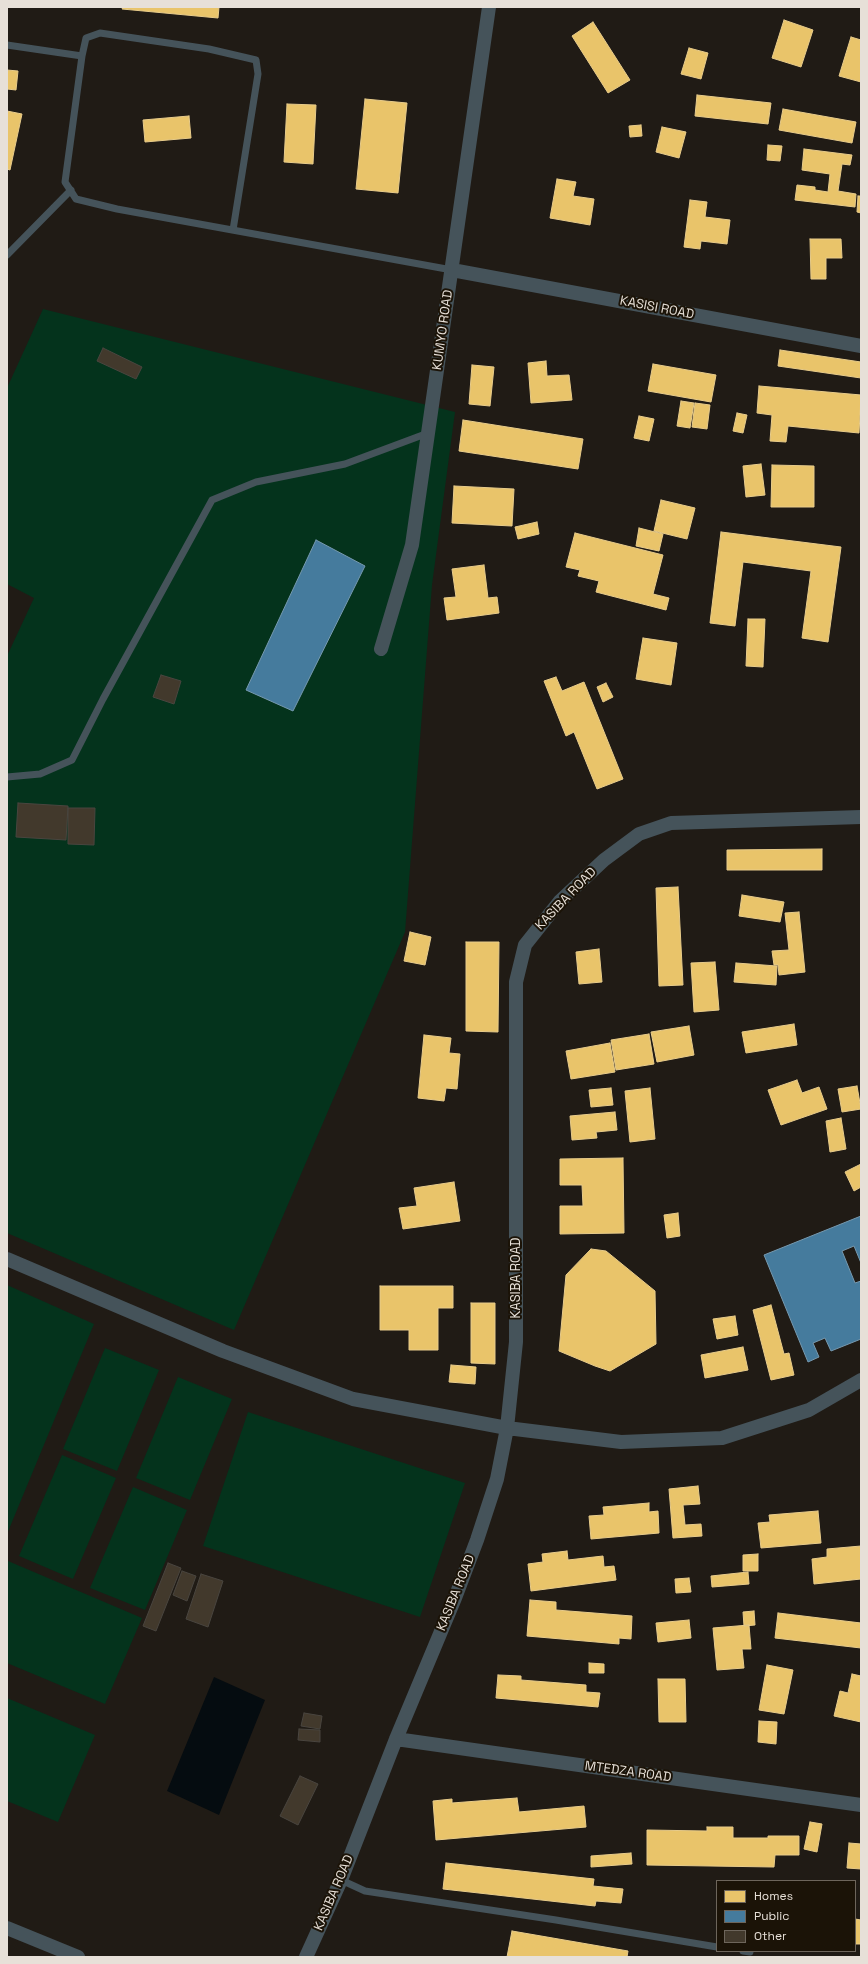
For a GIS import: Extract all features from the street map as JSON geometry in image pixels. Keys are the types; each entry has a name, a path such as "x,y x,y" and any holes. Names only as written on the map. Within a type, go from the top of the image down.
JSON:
{"street":[{"name":"KUMYO ROAD","path":"382,649 412,545 489,7"},
{"name":"KASISI ROAD","path":"452,270 861,346"},
{"name":"KASIBA ROAD","path":"306,1957 341,1880 396,1739 455,1598 477,1540 497,1479 506,1428 516,1342 516,982 525,945 560,901 604,860 639,834 672,823 861,817"},
{"path":"7,1259 223,1351 353,1399 506,1428 621,1442 722,1438 809,1410 861,1380"},
{"name":"MTEDZA ROAD","path":"396,1739 861,1805"},
{"path":"7,1928 78,1957"}],"lane":[{"path":"233,230 258,74 256,60 209,49 100,33 86,38 82,56 65,182 76,199 233,230 452,270"},
{"path":"7,45 82,56"},
{"path":"7,254 71,190"},
{"path":"7,777 40,774 72,760 102,699 212,500 256,482 344,464 428,433"},
{"path":"341,1880 366,1891 556,1920 716,1947"}],"green space":[{"path":"43,309 455,412 432,585 405,932 234,1330 7,1233 7,656 34,598 7,584 7,388"},
{"path":"7,1285 94,1324 7,1534"},
{"path":"105,1348 159,1370 117,1471 63,1449"},
{"path":"178,1377 232,1399 190,1500 136,1478"},
{"path":"248,1412 465,1483 420,1617 203,1546"},
{"path":"62,1455 116,1478 73,1579 19,1556"},
{"path":"133,1487 187,1510 145,1610 90,1588"},
{"path":"8,1561 142,1618 105,1704 7,1663"},
{"path":"7,1698 95,1735 58,1822 7,1801"}],"shaded area":[{"path":"214,1677 265,1700 219,1815 167,1791"}],"building: Homes":[{"path":"123,7 219,7 218,18 122,9"},
{"path":"784,20 813,30 801,67 772,58"},
{"path":"593,22 630,80 608,93 572,36"},
{"path":"851,37 861,40 861,82 839,76"},
{"path":"689,48 708,53 701,79 681,74"},
{"path":"7,70 18,71 16,90 7,89"},
{"path":"697,95 771,103 768,124 695,116"},
{"path":"365,99 407,103 398,193 356,189"},
{"path":"287,104 316,105 313,164 284,162"},
{"path":"783,109 856,122 852,143 779,130"},
{"path":"7,111 22,114 10,170 7,169"},
{"path":"189,116 191,138 145,142 143,120"},
{"path":"641,125 642,136 630,137 629,126"},
{"path":"662,127 686,132 679,158 656,152"},
{"path":"768,145 782,146 780,161 767,160"},
{"path":"804,149 852,155 850,165 842,164 838,191 856,194 855,207 795,200 797,185 815,187 815,190 828,192 830,174 802,170"},
{"path":"557,179 576,182 573,196 594,199 590,225 550,218"},
{"path":"858,196 861,196 861,213 857,212"},
{"path":"690,200 707,202 705,217 730,220 727,244 701,241 700,249 684,247"},
{"path":"810,239 841,239 842,258 826,258 826,279 811,279"},
{"path":"780,350 861,362 861,378 778,366"},
{"path":"546,361 547,376 569,375 572,400 531,403 528,363"},
{"path":"653,364 716,375 711,402 648,391"},
{"path":"472,365 494,367 490,406 469,404"},
{"path":"759,386 861,395 859,433 788,426 786,442 770,441 772,415 757,413"},
{"path":"681,401 694,403 690,428 677,426"},
{"path":"695,403 710,405 707,429 692,427"},
{"path":"737,413 747,415 743,433 733,431"},
{"path":"639,416 654,419 649,441 634,438"},
{"path":"463,420 583,439 578,469 459,451"},
{"path":"761,464 765,495 746,497 743,466"},
{"path":"772,465 814,466 814,507 771,507"},
{"path":"454,486 514,489 512,526 452,523"},
{"path":"661,500 695,508 687,539 654,531"},
{"path":"537,522 539,534 518,539 515,527"},
{"path":"639,528 663,534 659,551 636,546"},
{"path":"721,532 841,547 828,642 802,638 811,571 743,562 735,626 710,623"},
{"path":"575,533 663,555 653,594 669,598 666,610 596,592 599,581 578,576 580,570 566,567"},
{"path":"484,565 488,598 497,597 499,613 447,620 444,598 456,597 452,569"},
{"path":"748,619 765,619 763,667 746,666"},
{"path":"643,638 677,643 671,685 636,679"},
{"path":"556,677 562,691 584,682 623,779 597,789 574,732 566,736 544,681"},
{"path":"606,683 613,697 603,702 597,687"},
{"path":"822,849 822,870 727,870 727,850"},
{"path":"678,887 683,985 659,986 656,888"},
{"path":"742,895 784,902 780,922 739,916"},
{"path":"799,912 805,972 779,975 778,965 774,965 772,951 789,950 785,913"},
{"path":"410,932 431,937 425,965 404,961"},
{"path":"466,942 499,942 498,1032 466,1031"},
{"path":"599,949 602,982 579,984 576,952"},
{"path":"715,962 719,1010 694,1012 691,963"},
{"path":"736,963 777,966 776,985 734,982"},
{"path":"794,1024 797,1045 746,1053 742,1032"},
{"path":"689,1026 694,1055 657,1062 651,1032"},
{"path":"649,1034 654,1064 616,1070 611,1040"},
{"path":"424,1035 451,1038 449,1053 460,1054 457,1089 446,1088 444,1101 418,1098"},
{"path":"610,1043 615,1072 571,1079 566,1051"},
{"path":"797,1080 802,1093 819,1087 827,1109 781,1125 768,1090"},
{"path":"857,1086 861,1109 842,1112 838,1089"},
{"path":"611,1088 613,1105 591,1107 589,1090"},
{"path":"650,1088 655,1139 630,1142 625,1091"},
{"path":"615,1112 617,1130 596,1132 597,1138 572,1140 570,1116"},
{"path":"841,1118 846,1149 830,1152 826,1121"},
{"path":"623,1158 624,1233 560,1234 560,1206 583,1206 582,1185 560,1185 560,1159"},
{"path":"861,1164 861,1187 854,1191 845,1172"},
{"path":"454,1182 460,1221 403,1229 399,1208 417,1206 414,1188"},
{"path":"678,1213 680,1236 667,1238 664,1215"},
{"path":"591,1249 606,1251 655,1291 656,1344 610,1371 559,1351 566,1275"},
{"path":"380,1286 453,1286 453,1308 438,1308 438,1350 409,1350 409,1330 380,1330"},
{"path":"471,1303 495,1303 495,1364 471,1363"},
{"path":"771,1305 784,1354 789,1353 794,1375 771,1380 753,1310"},
{"path":"735,1316 738,1335 717,1339 713,1319"},
{"path":"743,1347 748,1370 705,1378 701,1355"},
{"path":"451,1365 476,1367 475,1384 449,1382"},
{"path":"698,1486 700,1504 683,1505 685,1525 701,1524 702,1536 673,1538 669,1489"},
{"path":"649,1503 649,1512 658,1511 659,1533 591,1539 589,1516 604,1515 603,1507"},
{"path":"818,1511 821,1543 761,1548 758,1523 770,1522 769,1515"},
{"path":"861,1546 861,1579 814,1584 812,1559 827,1557 827,1549"},
{"path":"567,1551 568,1560 603,1556 604,1567 614,1566 616,1580 531,1591 528,1564 543,1562 542,1554"},
{"path":"758,1554 758,1571 743,1571 743,1555"},
{"path":"748,1572 749,1584 712,1587 711,1576"},
{"path":"689,1578 691,1592 676,1593 675,1579"},
{"path":"530,1600 556,1602 556,1610 632,1616 631,1639 619,1638 619,1644 527,1636"},
{"path":"754,1611 755,1625 744,1626 743,1612"},
{"path":"778,1613 861,1623 861,1648 775,1638"},
{"path":"689,1620 691,1638 658,1642 656,1623"},
{"path":"749,1625 751,1649 742,1649 744,1668 717,1670 713,1628"},
{"path":"589,1663 604,1664 604,1673 589,1673"},
{"path":"767,1665 793,1670 784,1714 759,1710"},
{"path":"852,1674 861,1676 861,1722 834,1716 840,1691 848,1693"},
{"path":"498,1675 521,1676 521,1680 586,1685 586,1692 600,1693 598,1707 496,1698"},
{"path":"658,1679 685,1679 686,1722 659,1722"},
{"path":"759,1721 777,1722 776,1744 758,1742"},
{"path":"517,1798 519,1812 584,1806 586,1827 436,1840 433,1801 452,1799 452,1803"},
{"path":"810,1822 822,1824 817,1852 804,1849"},
{"path":"707,1827 733,1827 733,1838 799,1836 799,1855 775,1855 774,1867 647,1865 647,1830 707,1831"},
{"path":"849,1843 861,1844 861,1869 847,1868"},
{"path":"631,1853 632,1864 591,1867 591,1856"},
{"path":"446,1863 594,1879 593,1886 623,1889 621,1903 596,1901 595,1906 443,1889"},
{"path":"856,1919 861,1920 861,1944 856,1944"},
{"path":"512,1931 628,1951 627,1957 507,1957"}],"building: Public":[{"path":"316,540 365,566 293,711 246,690"},
{"path":"861,1216 861,1263 854,1246 842,1251 855,1283 861,1281 861,1339 831,1351 825,1338 813,1343 819,1357 808,1362 764,1255"}],"building: Other":[{"path":"103,348 142,367 136,379 97,361"},
{"path":"161,675 181,681 174,704 153,697"},
{"path":"18,803 68,806 66,840 16,837"},
{"path":"68,808 95,808 94,845 68,844"},
{"path":"168,1563 181,1568 156,1631 143,1626"},
{"path":"182,1571 196,1576 187,1601 173,1595"},
{"path":"201,1574 223,1581 208,1627 186,1619"},
{"path":"304,1713 322,1716 320,1729 301,1726"},
{"path":"299,1729 320,1730 320,1742 298,1740"},
{"path":"300,1776 318,1784 298,1825 280,1816"}]}
